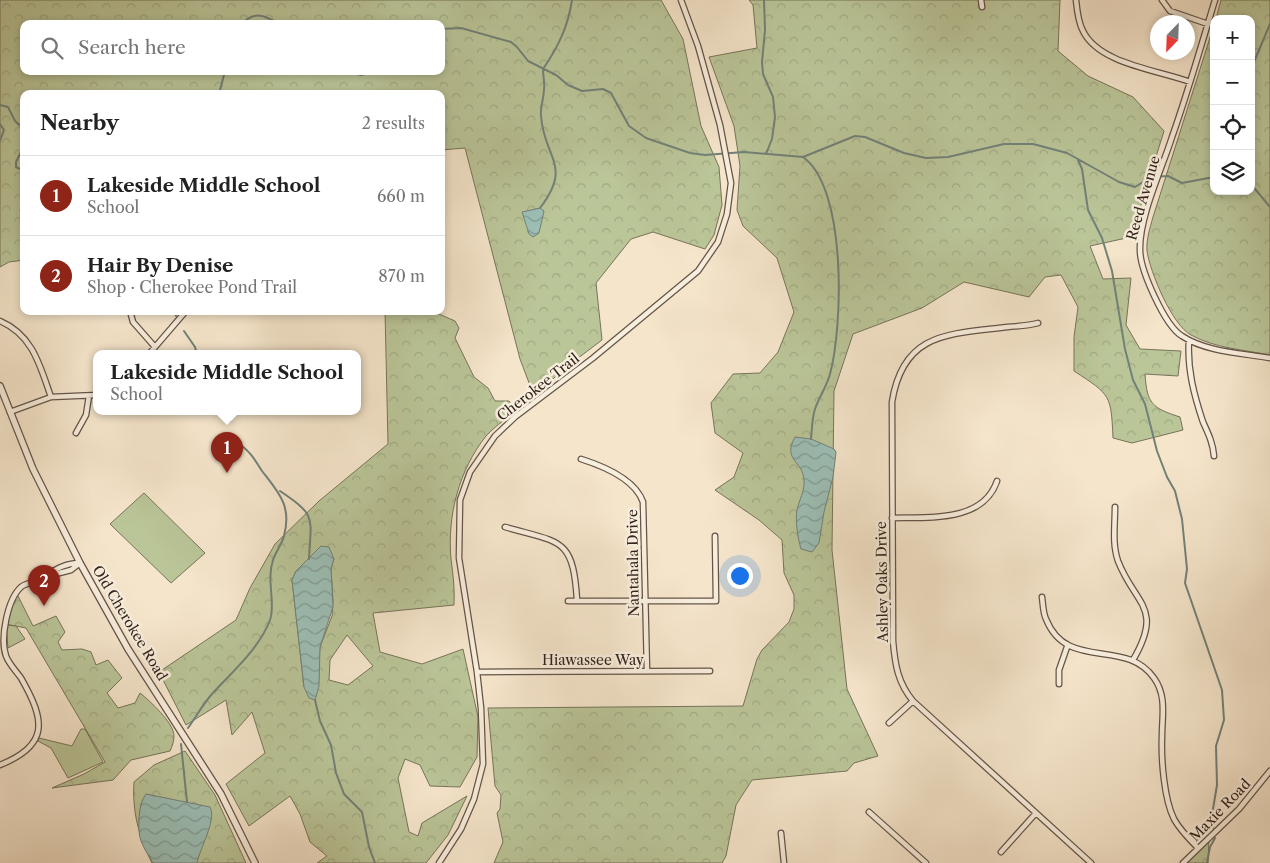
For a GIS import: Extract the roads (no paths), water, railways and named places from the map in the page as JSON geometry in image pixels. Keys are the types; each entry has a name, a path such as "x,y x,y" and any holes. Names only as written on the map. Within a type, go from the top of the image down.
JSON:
{"street":[{"name":"Cherokee Trail","path":"439,863 461,829 481,774 484,757 477,672 461,578 458,534 460,500 470,472 495,436 515,416 677,290 704,264 718,242 725,221 731,192 723,138 700,54 681,0"},
{"path":"981,0 982,7"},
{"path":"1076,0 1083,32 1100,50 1120,60 1190,82"},
{"path":"1162,0 1170,12 1208,24"},
{"name":"Reed Avenue","path":"1215,0 1190,82 1153,191 1143,230 1140,255 1148,280 1167,320 1177,333 1190,340 1270,358"},
{"path":"131,315 133,322 155,347"},
{"path":"152,350 183,315"},
{"path":"0,321 15,328 29,341 51,397"},
{"name":"Ashley Oaks Drive","path":"1038,323 955,334 922,346 907,358 897,378 892,402 895,666 901,684 913,701 1091,863"},
{"path":"1190,340 1191,381 1214,456"},
{"name":"Old Cherokee Road","path":"0,386 33,469 80,563 128,649 227,803 256,863"},
{"path":"76,433 86,415 88,396"},
{"path":"10,412 51,397 93,396"},
{"name":"Nantahala Drive","path":"581,459 621,477 641,496 645,508 647,671"},
{"path":"892,518 962,513 990,497 997,481"},
{"path":"1115,507 1114,543 1116,554 1122,569 1142,599 1147,618 1144,640 1133,660"},
{"path":"505,527 547,539 563,548 573,563 577,600"},
{"path":"568,601 716,601 715,536"},
{"path":"0,764 26,752 34,744 39,728 37,710 21,678 5,655 7,609 21,588 67,563 80,563"},
{"path":"43,577 66,573 80,563"},
{"path":"1042,597 1046,620 1067,647 1133,660 1143,666 1153,677 1162,696 1162,756 1171,810 1175,820 1198,848"},
{"path":"1059,684 1059,670 1067,647"},
{"name":"Hiawassee Way","path":"477,672 710,671"},
{"path":"889,723 913,701"},
{"name":"Maxie Road","path":"1183,863 1254,792 1270,771"},
{"path":"869,812 926,863"},
{"path":"1001,852 1036,813"},
{"path":"781,833 784,863"}],"water":[{"path":"540,208 544,211 539,233 533,237 529,234 522,212"},
{"path":"795,437 811,439 834,449 836,452 833,477 824,512 819,543 812,552 801,549 798,535 796,514 804,488 804,480 800,468 792,456 791,451"},
{"path":"321,546 329,547 334,559 331,568 333,607 320,647 319,686 315,700 309,698 304,687 292,580 296,571"},
{"path":"146,794 210,807 212,812 210,826 197,863 153,863 142,844 139,830 141,804"}],"waterway":[{"path":"540,208 550,193 556,171 543,131 541,116 544,87 543,69 562,36 572,0"},
{"path":"764,0 763,74 773,97 775,117 772,139 766,154"},
{"path":"247,20 256,16 271,20"},
{"path":"1255,60 1270,24"},
{"path":"445,29 461,28 511,42 528,61 556,75 568,85 582,91 603,89 611,93 629,126 646,138 690,153 705,155 744,152 803,157 855,136 865,137 904,153 926,158 948,157 1004,144 1033,144 1067,153 1119,182 1135,187 1151,177 1168,176 1182,183 1210,178"},
{"path":"220,90 224,75"},
{"path":"0,105 8,107 15,121 20,125"},
{"path":"0,124 4,130 0,141"},
{"path":"20,154 16,162 16,167 20,169"},
{"path":"803,157 817,173 828,197 838,259 839,292 834,352 829,378 814,412 811,439"},
{"path":"1078,160 1082,169 1088,210 1102,238 1112,271 1125,349 1133,380 1145,404 1157,451 1167,477 1175,491 1182,519 1187,569 1185,583 1222,690 1224,720 1216,746 1217,785 1212,815 1213,828"},
{"path":"1255,189 1270,207"},
{"path":"184,331 196,350"},
{"path":"225,415 230,421"},
{"path":"188,728 209,698 259,641 272,613 270,576 274,557 284,536 286,525 285,508 279,493 251,454 241,445"},
{"path":"280,491 300,506 309,518 311,534 309,559"},
{"path":"315,700 320,721 331,745 336,773 344,794 362,812 369,847 375,863"},
{"path":"181,744 187,802"},
{"path":"1207,863 1210,847 1215,838"}],"place":[{"name":"Lakeside Middle School","path":"227,473"},
{"name":"Hair By Denise","path":"44,606"}]}
